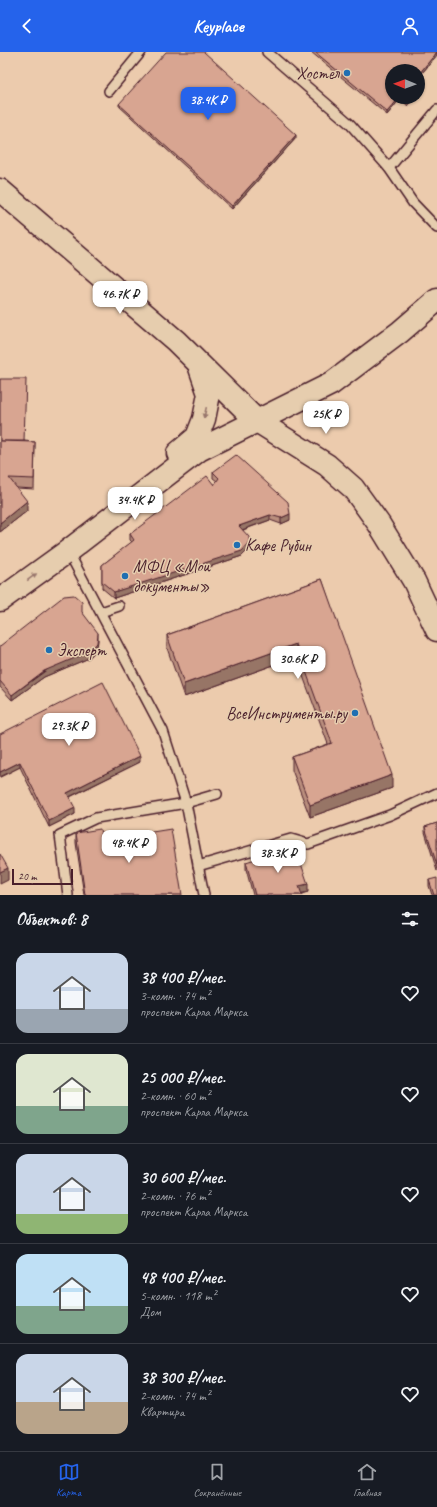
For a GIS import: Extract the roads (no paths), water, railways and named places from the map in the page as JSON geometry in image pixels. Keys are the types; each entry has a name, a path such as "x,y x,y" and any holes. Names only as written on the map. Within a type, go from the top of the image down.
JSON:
{"main road":[{"path":"0,180 181,334 261,418 341,465 360,485 390,527 416,567 437,611"},
{"path":"0,190 176,341 198,363 261,418 326,465 353,488 414,581 437,630"},
{"path":"0,600 68,551 199,450 331,384 400,332 437,300"},
{"path":"0,581 188,446 197,437 204,419 209,394 198,363"}],"lane":[{"path":"110,91 141,52"},
{"path":"267,52 350,124 389,168 413,203 437,228"},
{"path":"389,168 437,110"},
{"path":"68,551 163,731 186,803 204,895"},
{"path":"101,612 119,606"},
{"path":"198,866 291,839 308,844 390,815 437,793"},
{"path":"68,895 60,835 96,818 186,803 217,794"}],"place":[{"name":"Хостел","path":"347,73"},
{"name":"Кафе Рубин","path":"237,545"},
{"name":"МФЦ «Мои документы»","path":"125,576"},
{"name":"Эксперт","path":"49,650"},
{"name":"ВсеИнструменты.ру","path":"355,713"}]}
